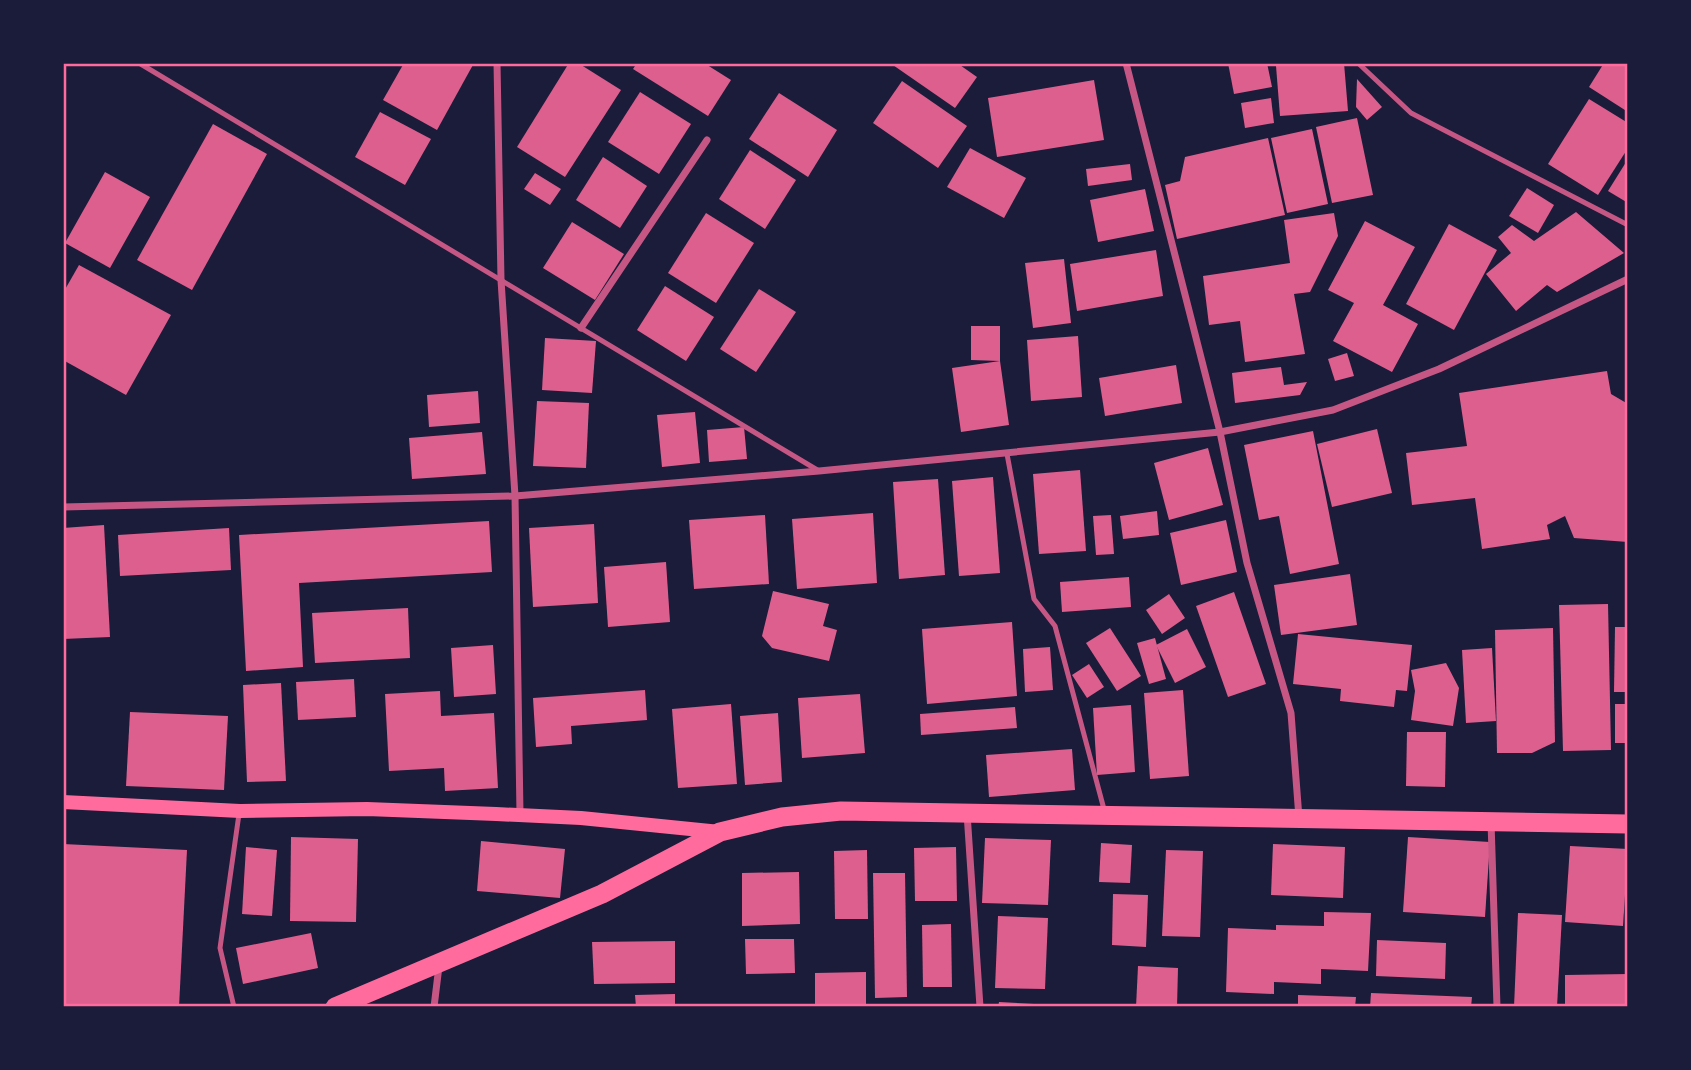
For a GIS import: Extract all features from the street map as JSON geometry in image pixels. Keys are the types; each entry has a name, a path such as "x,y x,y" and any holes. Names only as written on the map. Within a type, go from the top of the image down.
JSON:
{"highway":[{"path":"335,1007 602,894 720,832 782,817 841,811 1628,824"}],"main road":[{"path":"63,802 240,811 367,809 520,815 581,818 720,832"}],"street":[{"path":"497,63 501,280 515,496 520,815"},
{"path":"1125,63 1220,432 1247,563 1291,713 1299,819"},
{"path":"581,328 707,139"},
{"path":"63,507 515,496 1007,454 1220,432 1333,410 1439,369 1628,279"},
{"path":"967,813 980,1007"},
{"path":"1491,822 1497,1007"},
{"path":"434,1007 439,964"}],"lane":[{"path":"139,63 819,471"},
{"path":"1358,63 1411,113 1628,225"},
{"path":"1007,454 1034,599 1055,626 1106,815"},
{"path":"234,1007 220,948 240,811"}],"building":[{"path":"404,63 474,63 437,130 383,100"},
{"path":"569,63 578,63 621,90 565,177 517,147"},
{"path":"637,63 704,63 731,80 708,116 633,69"},
{"path":"890,63 957,63 977,77 955,108"},
{"path":"1228,63 1267,63 1272,87 1234,94"},
{"path":"1344,63 1348,111 1280,116 1276,66"},
{"path":"1604,63 1628,63 1628,112 1589,87"},
{"path":"1357,79 1382,107 1367,120 1356,107"},
{"path":"1094,80 1104,140 997,157 988,98"},
{"path":"902,81 967,126 938,168 873,123"},
{"path":"640,92 691,124 659,174 608,142"},
{"path":"779,93 837,130 808,177 749,139"},
{"path":"1271,98 1274,123 1245,128 1241,103"},
{"path":"1589,99 1628,123 1628,148 1598,195 1548,164"},
{"path":"380,112 431,139 405,185 355,157"},
{"path":"1357,118 1373,195 1332,203 1316,127"},
{"path":"213,124 267,154 192,290 137,260"},
{"path":"1312,129 1328,204 1287,213 1271,138"},
{"path":"1268,138 1285,215 1177,239 1165,185 1180,181 1185,157"},
{"path":"970,148 1026,178 1004,218 947,187"},
{"path":"750,150 796,180 765,229 719,199"},
{"path":"603,157 647,186 620,228 576,200"},
{"path":"1628,159 1628,203 1608,191"},
{"path":"1130,164 1132,180 1088,186 1086,169"},
{"path":"105,172 150,197 110,268 65,243"},
{"path":"535,173 561,189 550,205 524,189"},
{"path":"1527,188 1554,205 1538,233 1509,216"},
{"path":"1145,189 1154,231 1098,242 1090,200"},
{"path":"1576,212 1624,253 1557,292 1547,285 1516,311 1486,274 1511,253 1498,237 1512,225 1534,241"},
{"path":"706,213 754,243 716,303 668,273"},
{"path":"1334,213 1338,236 1310,292 1294,294 1305,354 1245,362 1240,321 1209,325 1203,276 1290,263 1284,220"},
{"path":"1365,221 1415,247 1383,305 1418,324 1392,372 1333,341 1354,303 1328,290"},
{"path":"572,222 624,254 595,300 543,268"},
{"path":"1449,224 1497,250 1454,330 1406,304"},
{"path":"1156,250 1163,296 1077,311 1070,264"},
{"path":"1064,259 1071,323 1033,328 1025,263"},
{"path":"79,265 171,315 126,395 63,360 63,293"},
{"path":"665,286 714,317 686,361 637,330"},
{"path":"759,289 796,312 756,372 720,349"},
{"path":"971,326 1000,326 1000,361 971,360"},
{"path":"1078,336 1082,397 1031,401 1027,340"},
{"path":"545,338 596,341 592,393 542,390"},
{"path":"1347,353 1354,376 1335,381 1328,359"},
{"path":"1000,361 1009,425 961,432 952,368"},
{"path":"1176,365 1182,403 1105,416 1099,378"},
{"path":"1281,367 1284,385 1307,382 1300,395 1235,403 1232,373"},
{"path":"1607,371 1611,394 1628,404 1628,542 1574,538 1565,516 1547,525 1550,539 1482,549 1475,498 1412,505 1406,453 1467,446 1459,393"},
{"path":"478,391 480,423 429,427 427,395"},
{"path":"537,401 589,403 586,468 533,466"},
{"path":"695,412 700,463 662,467 657,415"},
{"path":"744,427 747,459 709,462 707,430"},
{"path":"1377,429 1392,493 1332,507 1317,444"},
{"path":"1313,431 1339,564 1290,574 1279,516 1259,520 1244,445"},
{"path":"482,432 486,474 412,479 409,438"},
{"path":"1208,448 1223,505 1169,520 1154,463"},
{"path":"1080,470 1086,551 1039,554 1033,474"},
{"path":"993,477 1000,573 959,576 952,481"},
{"path":"938,479 945,575 899,579 893,482"},
{"path":"1157,511 1159,535 1123,539 1120,516"},
{"path":"873,513 877,583 797,589 792,519"},
{"path":"765,515 769,584 694,589 689,520"},
{"path":"1111,515 1114,554 1096,555 1093,516"},
{"path":"1226,520 1237,572 1181,585 1170,533"},
{"path":"489,521 492,572 299,583 303,667 246,671 239,535"},
{"path":"594,524 598,603 533,607 529,528"},
{"path":"104,525 110,637 63,639 63,528"},
{"path":"229,528 231,570 120,576 118,535"},
{"path":"666,562 670,622 608,627 604,567"},
{"path":"1350,574 1357,625 1281,635 1274,585"},
{"path":"1129,577 1131,607 1062,612 1060,582"},
{"path":"773,591 829,604 823,626 837,630 829,661 772,648 762,636"},
{"path":"1234,592 1266,684 1228,697 1196,606"},
{"path":"1169,594 1185,618 1162,634 1146,610"},
{"path":"1608,604 1611,750 1563,751 1559,605"},
{"path":"408,608 410,658 315,663 312,613"},
{"path":"1012,622 1017,696 927,704 922,629"},
{"path":"1615,627 1628,627 1628,692 1614,692"},
{"path":"1110,628 1141,676 1117,691 1086,643"},
{"path":"1553,628 1555,742 1532,753 1497,753 1495,630"},
{"path":"1187,629 1206,667 1175,683 1156,645"},
{"path":"1298,634 1412,645 1407,691 1396,690 1394,707 1340,701 1341,689 1293,684"},
{"path":"1155,638 1166,679 1149,684 1137,643"},
{"path":"493,645 496,694 454,697 451,648"},
{"path":"1050,647 1053,690 1025,692 1023,649"},
{"path":"1492,648 1496,721 1466,723 1462,650"},
{"path":"1446,663 1459,688 1453,726 1411,720 1415,691 1411,670"},
{"path":"1089,664 1104,687 1087,698 1072,675"},
{"path":"354,679 356,717 298,720 296,682"},
{"path":"281,683 286,781 247,782 243,685"},
{"path":"645,690 647,720 571,726 572,744 536,747 533,698"},
{"path":"1183,690 1189,776 1150,779 1144,693"},
{"path":"440,691 441,716 494,713 498,788 445,791 444,768 389,771 385,694"},
{"path":"860,694 865,753 802,758 798,698"},
{"path":"731,704 737,784 678,788 672,709"},
{"path":"1615,704 1628,704 1628,743 1615,743"},
{"path":"1131,705 1135,772 1097,775 1093,708"},
{"path":"1015,707 1017,728 921,735 920,714"},
{"path":"130,712 228,716 224,790 126,786"},
{"path":"778,713 782,782 745,785 740,716"},
{"path":"1407,732 1446,732 1445,787 1406,786"},
{"path":"1072,749 1075,790 989,797 986,755"},
{"path":"291,837 358,839 356,922 290,921"},
{"path":"1408,837 1490,842 1485,917 1403,912"},
{"path":"985,838 1051,840 1048,905 982,903"},
{"path":"481,841 565,849 560,898 477,891"},
{"path":"1101,843 1132,845 1130,883 1099,882"},
{"path":"63,844 187,850 179,1007 63,1007"},
{"path":"1273,844 1345,847 1343,898 1271,895"},
{"path":"1570,846 1628,849 1623,926 1565,922"},
{"path":"246,847 277,850 272,916 242,914"},
{"path":"956,847 957,901 915,901 914,848"},
{"path":"867,850 868,919 835,919 834,851"},
{"path":"1166,850 1203,851 1200,937 1162,936"},
{"path":"799,872 800,924 742,926 742,873"},
{"path":"873,873 905,873 907,997 875,998"},
{"path":"1113,894 1148,895 1146,947 1112,945"},
{"path":"1324,912 1371,913 1368,971 1321,969 1321,984 1274,982 1274,994 1226,992 1228,928 1276,930 1276,925 1324,926"},
{"path":"1518,913 1562,915 1557,1007 1514,1007"},
{"path":"998,916 1048,918 1045,989 995,988"},
{"path":"951,924 952,987 923,987 922,925"},
{"path":"311,933 318,968 243,984 236,948"},
{"path":"745,939 794,939 795,973 746,974"},
{"path":"1377,940 1446,943 1445,979 1376,976"},
{"path":"675,941 675,983 594,984 592,942"},
{"path":"1138,966 1178,968 1177,1007 1136,1007"},
{"path":"866,972 866,1007 815,1007 815,973"},
{"path":"1628,974 1628,1007 1565,1007 1565,975"},
{"path":"1371,993 1472,997 1471,1007 1370,1007"},
{"path":"675,994 675,1007 636,1007 635,995"},
{"path":"1298,995 1356,997 1355,1007 1298,1007"},
{"path":"999,1002 1052,1005 998,1007"}]}
